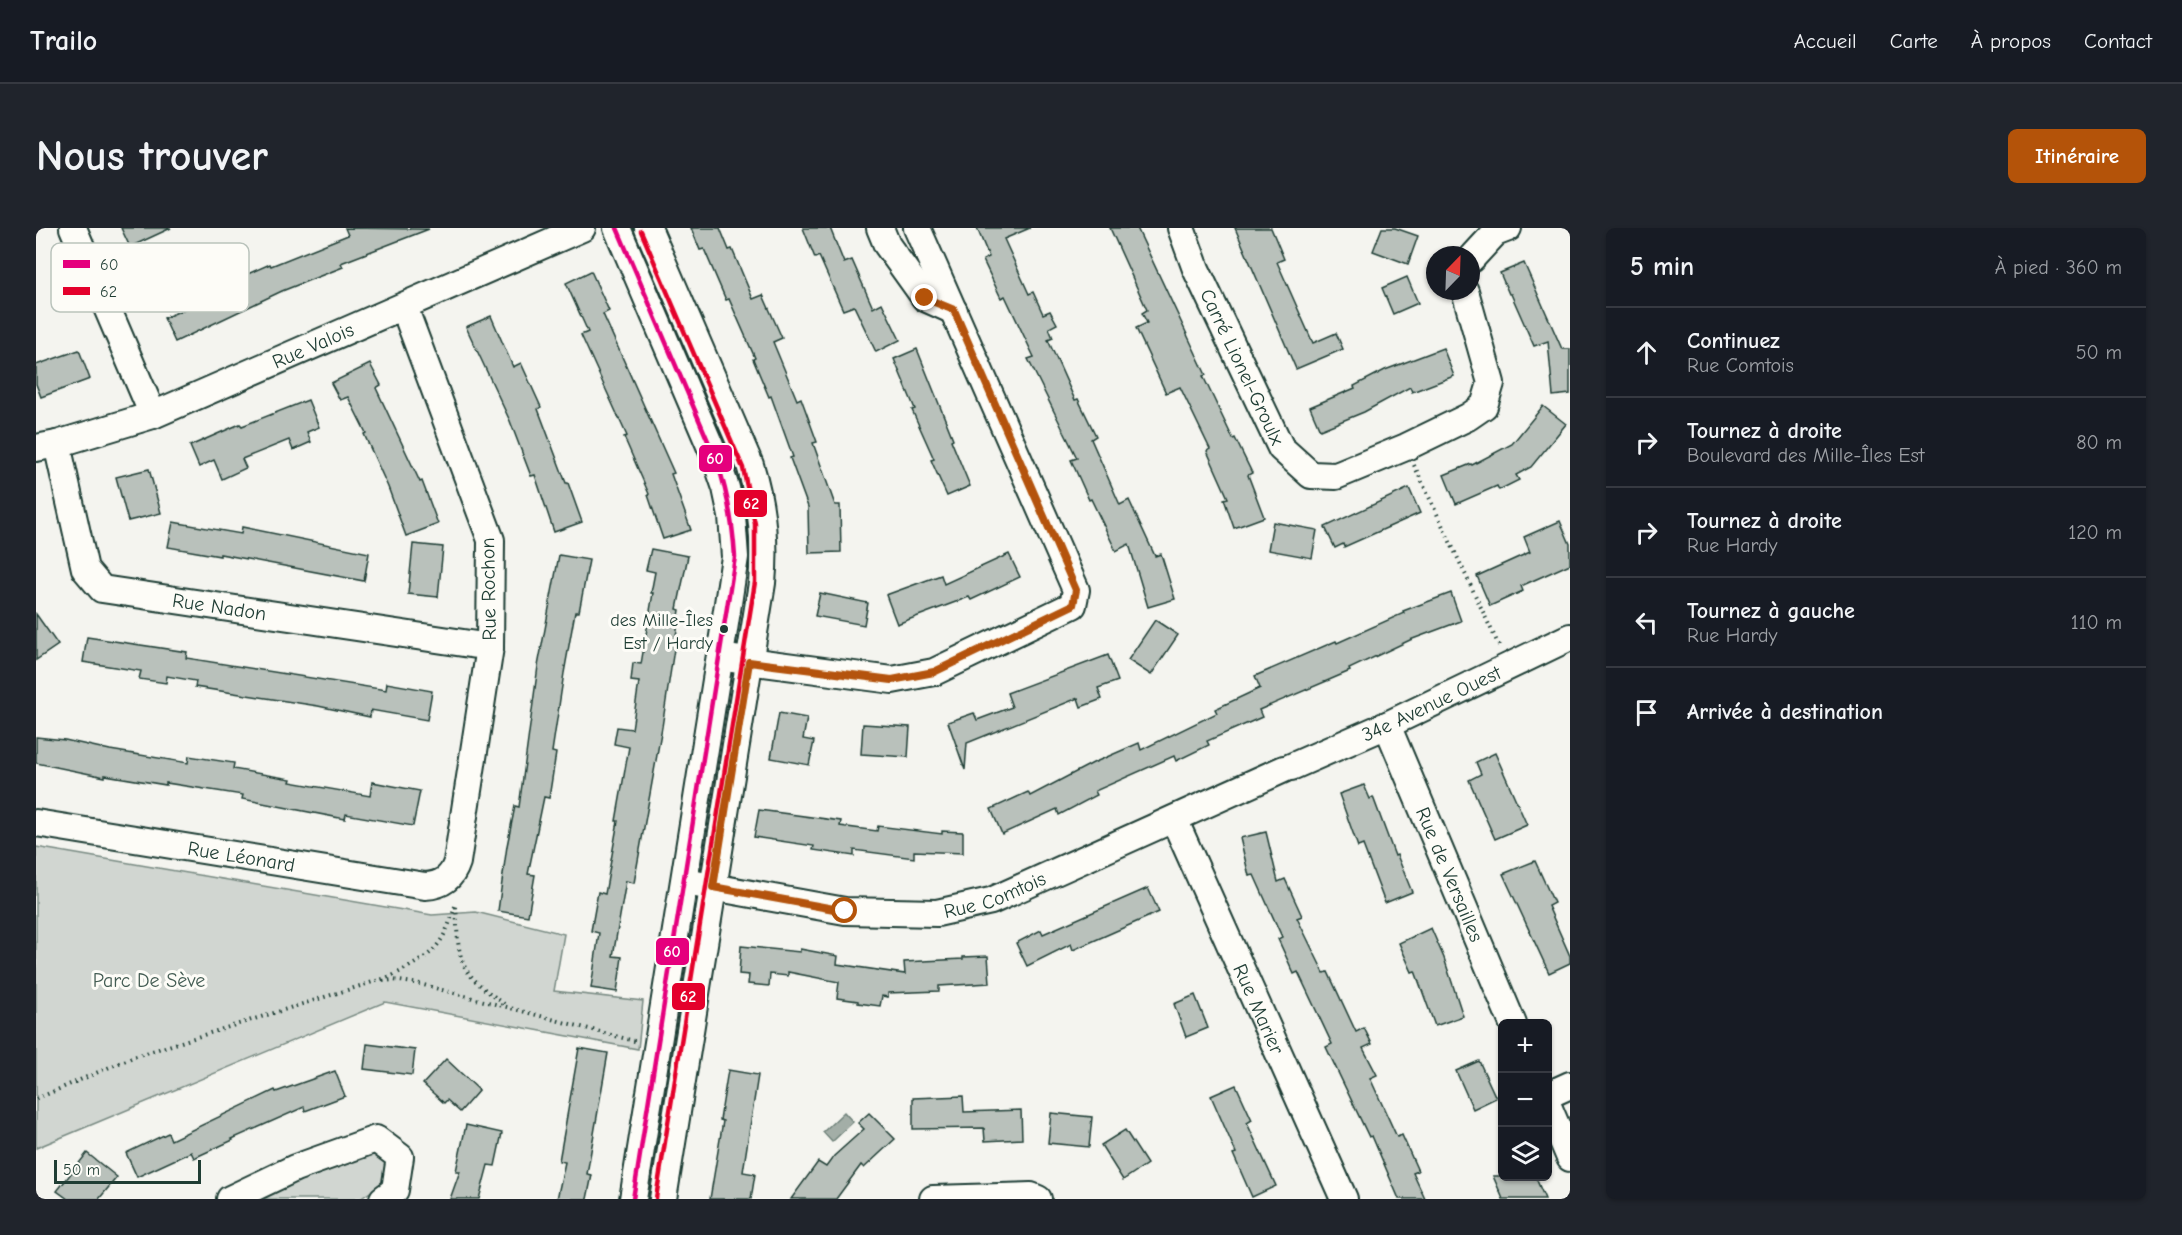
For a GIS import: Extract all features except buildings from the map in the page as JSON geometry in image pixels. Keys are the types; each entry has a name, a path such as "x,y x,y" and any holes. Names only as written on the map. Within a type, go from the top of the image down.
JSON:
{"street":[{"path":"73,228 79,243"},
{"name":"Rue Valois","path":"47,446 153,415 582,228"},
{"path":"617,228 717,462 730,502 735,557 633,1199"},
{"path":"648,228 750,465 764,523 764,566 663,1199"},
{"path":"880,228 886,245 925,298 954,310"},
{"path":"720,657 892,680 934,672 1073,605 1076,590 917,228"},
{"name":"Carré Lionel-Groulx","path":"1181,228 1196,269 1281,448 1311,474 1336,476 1406,447 1468,417 1484,406 1491,383 1468,300"},
{"path":"1480,249 1495,233 1508,228"},
{"name":"Rue Rochon","path":"404,306 491,540 490,647 457,862 446,881"},
{"path":"109,312 153,415"},
{"name":"Rue Nadon","path":"47,446 85,569 102,590 490,647"},
{"name":"34e Avenue Ouest","path":"1288,768 1386,725 1570,637"},
{"name":"Rue de Versailles","path":"1386,725 1511,1019"},
{"name":"Rue Comtois","path":"684,882 845,911 937,913 991,901 1288,768"},
{"name":"Rue Marier","path":"1174,819 1344,1199"},
{"name":"Rue Léonard","path":"36,823 425,886 438,885 446,881"},
{"path":"1552,1093 1570,1085"},
{"path":"1552,1115 1570,1158"},
{"path":"230,1199 295,1168 376,1139 400,1157 395,1190 383,1199"},
{"path":"933,1199 1031,1196 1038,1199"}],"path":[{"path":"1406,447 1508,665"},
{"path":"36,1099 133,1057 377,981 425,959 445,937 456,903 459,951 465,968 472,978 507,1006"},
{"path":"377,981 393,980 420,984 646,1044"}],"green space":[{"name":"Parc De Sève","path":"36,847 432,915 476,912 564,934 554,991 643,1001 638,1049 385,1002 36,1148"},
{"path":"375,1150 388,1158 386,1181 360,1199 259,1199 314,1174"}],"shaded area":[{"path":"844,1112 853,1122 832,1142 823,1132"}],"transit line":[{"name":"60","path":"617,228 717,462 729,509 735,557 633,1199"},
{"name":"62","path":"641,231 743,468 755,524 755,582 656,1198"}],"place":[{"name":"des Mille-Îles Est / Hardy","path":"724,629"}],"route":[{"path":"845,911 713,887 749,662 892,680 934,672 1073,605 1076,590 954,310 925,298"}]}
